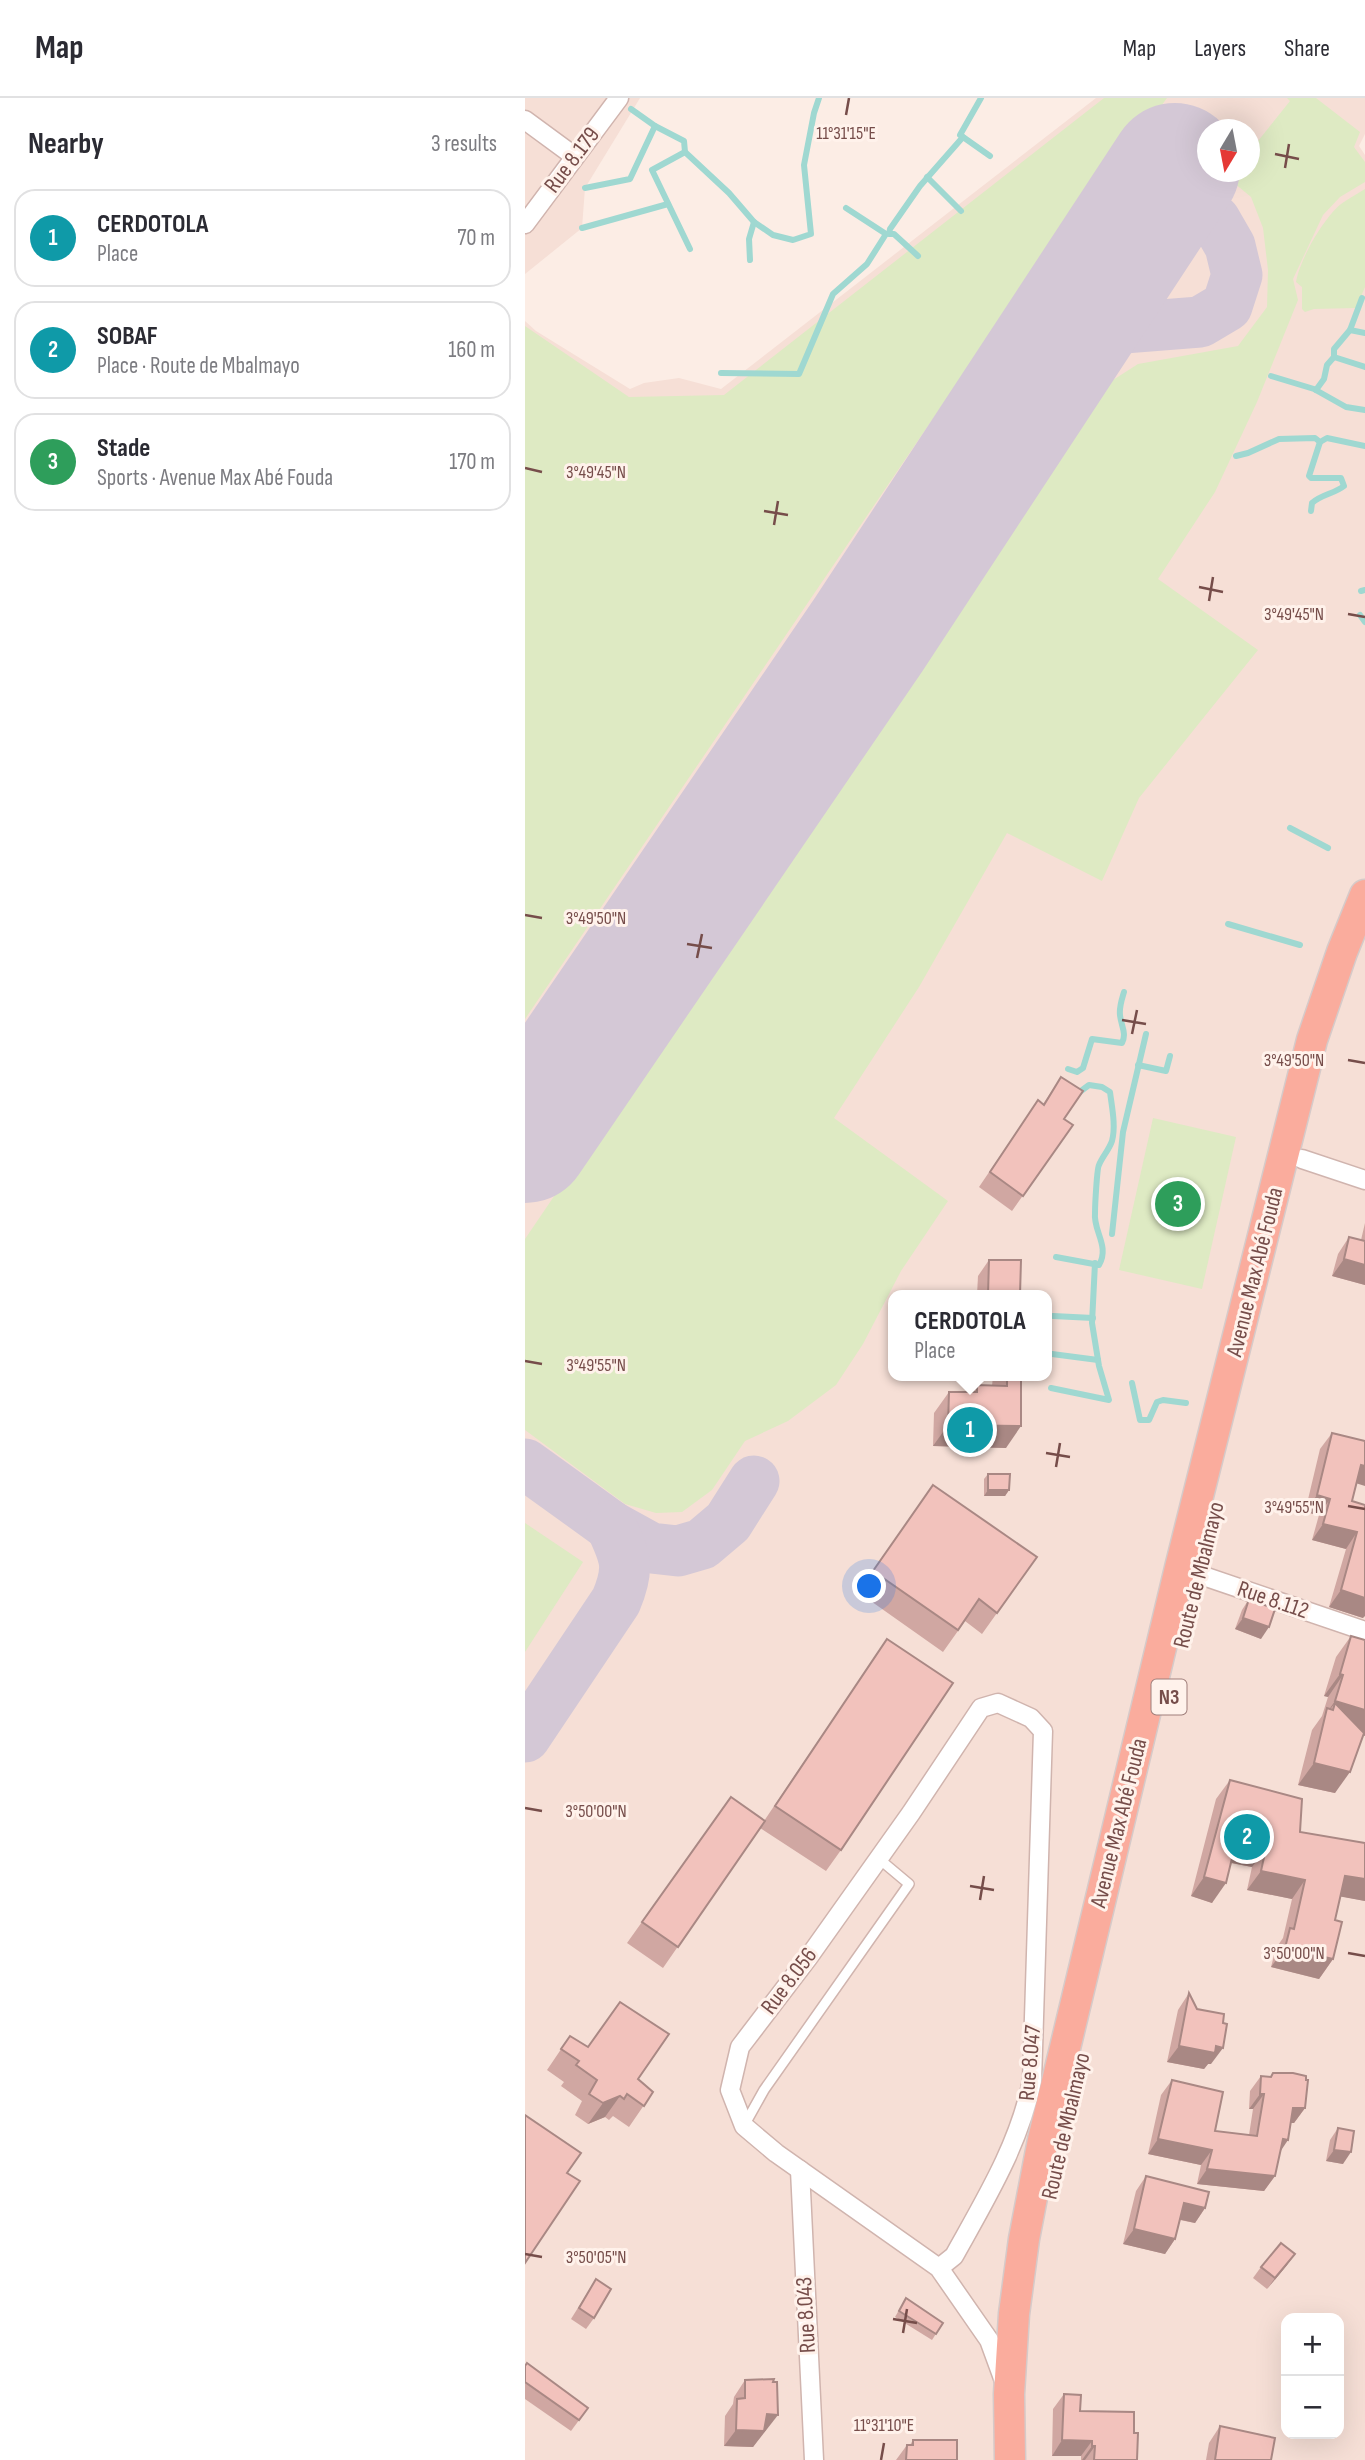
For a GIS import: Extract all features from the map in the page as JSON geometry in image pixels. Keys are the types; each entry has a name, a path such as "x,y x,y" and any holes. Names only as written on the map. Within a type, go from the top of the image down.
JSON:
{"highway":[{"name":"Avenue Max Abé Fouda","path":"1009,2394 1014,2314 1024,2239 1043,2140 1189,1571 1313,1040 1342,952 1365,895"},
{"name":"Route de Mbalmayo","path":"1027,2460 1031,2323 1045,2218 1063,2131 1189,1571 1331,1049 1365,944"},
{"name":"N3","path":"1009,2394 1010,2460"}],"street":[{"name":"Rue 8.179","path":"525,224 619,98"},
{"path":"525,120 574,156"},
{"path":"1302,1159 1365,1180"},
{"name":"Rue 8.112","path":"1189,1571 1365,1631"},
{"name":"Rue 8.056","path":"939,2268 776,2153 744,2126 730,2090 740,2047 808,1958 911,1813 981,1708 998,1703 1031,1718 1042,1731"},
{"name":"Rue 8.047","path":"939,2268 954,2256 1010,2152 1026,2109 1032,2081 1042,1731"},
{"name":"Rue 8.043","path":"800,2170 814,2460"},
{"path":"939,2268 989,2340 1009,2394"}],"lane":[{"path":"744,2126 764,2090 909,1884 878,1858"}],"shaded area":[{"path":"525,98 640,98 585,188 582,228 525,274"},
{"path":"1096,98 1365,98 1365,134 1359,146 1365,155 1365,2460 525,2460 525,321 536,331 630,389 644,383 679,378 721,389"}],"green space":[{"path":"1104,98 1167,98 1150,121 1140,114 525,1019 525,326 629,397 724,395"},
{"path":"1287,98 1316,98 1360,132 1354,147 1365,162 1365,182 1340,197 1323,215 1293,279 1298,300 1257,402 1215,492 1158,579 1258,650 1139,798 1102,881 1007,833 919,987 834,1118 948,1201 891,1290 888,1290 888,1296 863,1344 836,1385 788,1421 745,1441 712,1490 682,1512 656,1513 625,1504 525,1430 525,1239 1079,423 1113,380 1138,364 1238,346 1267,307 1268,270 1263,228 1251,197 1233,182 1260,182 1260,138 1290,101"},
{"path":"1365,189 1365,287 1356,308 1314,309 1305,312 1302,309 1302,287 1296,282 1307,251 1334,211"},
{"path":"1153,1118 1236,1137 1202,1289 1119,1270"},
{"path":"525,1523 583,1562 525,1652"}],"building":[{"path":"1061,1077 1083,1091 1064,1119 1073,1125 1023,1196 990,1172 1038,1100 1044,1105"},
{"path":"1349,1237 1365,1241 1365,1265 1344,1259"},
{"path":"989,1260 1021,1260 1020,1290 988,1290"},
{"path":"1007,1381 1021,1381 1021,1426 948,1425 949,1392 977,1392 977,1385 1007,1386"},
{"path":"1332,1433 1365,1441 1365,1466 1361,1465 1352,1501 1365,1505 1365,1598 1341,1590 1357,1532 1323,1524 1330,1499 1317,1495"},
{"path":"988,1474 1010,1474 1009,1490 988,1490"},
{"path":"933,1485 1037,1557 997,1613 979,1599 958,1630 873,1571"},
{"path":"1249,1599 1275,1609 1269,1627 1243,1618"},
{"path":"1351,1636 1365,1640 1365,1710 1335,1701"},
{"path":"887,1639 953,1683 841,1850 775,1806"},
{"path":"1335,1703 1364,1733 1350,1772 1314,1763 1327,1708 1333,1710"},
{"path":"1230,1780 1302,1799 1300,1832 1365,1843 1365,1879 1345,1876 1335,1920 1342,1922 1333,1959 1285,1948 1290,1928 1294,1929 1305,1880 1261,1871 1266,1848 1236,1842 1226,1883 1204,1877"},
{"path":"731,1797 765,1821 678,1947 642,1922"},
{"path":"1189,1993 1197,2009 1224,2014 1223,2023 1227,2024 1223,2048 1216,2046 1215,2053 1179,2046"},
{"path":"620,2002 669,2034 638,2079 653,2092 644,2106 627,2094 624,2099 620,2096 603,2103 589,2094 597,2080 576,2065 579,2061 561,2049 570,2036 588,2047"},
{"path":"1273,2073 1293,2073 1306,2076 1308,2080 1305,2108 1293,2108 1288,2140 1283,2139 1275,2176 1207,2169 1212,2150 1158,2139 1172,2080 1223,2092 1215,2131 1257,2136 1264,2094 1260,2094 1261,2076 1271,2077"},
{"path":"525,2115 581,2153 567,2173 580,2181 525,2263"},
{"path":"1338,2128 1354,2131 1351,2152 1334,2150"},
{"path":"1146,2176 1209,2192 1205,2208 1184,2203 1175,2239 1134,2229"},
{"path":"1281,2243 1295,2254 1275,2278 1261,2267"},
{"path":"596,2279 611,2289 594,2318 579,2308"},
{"path":"906,2298 943,2323 936,2334 899,2311"},
{"path":"527,2363 588,2408 579,2420 525,2382"},
{"path":"774,2379 773,2382 777,2382 778,2415 767,2414 764,2431 736,2430 737,2399 745,2398 745,2380"},
{"path":"1064,2394 1081,2395 1080,2411 1134,2412 1134,2433 1138,2433 1137,2460 1094,2460 1095,2446 1092,2446 1092,2441 1062,2440"},
{"path":"1220,2426 1275,2438 1271,2460 1215,2460"},
{"path":"913,2440 957,2440 957,2460 906,2460 907,2445 913,2445"}],"waterway":[{"path":"631,109 655,126 684,141 685,152 729,193 754,222 773,235 793,240 811,234 804,165 819,98"},
{"path":"918,256 894,234 889,234 890,229 920,186 963,137 960,135 981,98"},
{"path":"585,188 630,179 655,126"},
{"path":"963,137 990,156"},
{"path":"685,152 652,170 690,249"},
{"path":"927,177 961,211"},
{"path":"582,228 668,204"},
{"path":"721,373 799,374 833,294 867,264 886,234 846,208"},
{"path":"750,260 749,239 754,222"},
{"path":"1316,390 1324,379 1327,365 1334,357 1334,349 1350,330 1362,298"},
{"path":"1350,330 1365,333"},
{"path":"1334,357 1365,367"},
{"path":"1271,376 1314,389 1346,407 1365,410"},
{"path":"1236,456 1279,439 1315,438 1320,442 1327,438 1365,446"},
{"path":"1311,511 1312,503 1344,486 1341,478 1309,476 1320,442"},
{"path":"1361,591 1365,590"},
{"path":"1360,615 1365,622"},
{"path":"1290,828 1328,848"},
{"path":"1228,924 1300,945"},
{"path":"1068,1069 1077,1072 1083,1068 1092,1039 1122,1043 1124,1033 1120,1012 1124,992"},
{"path":"1112,1234 1123,1132 1146,1034"},
{"path":"1138,1065 1166,1071 1170,1056"},
{"path":"1056,1257 1099,1265 1103,1251 1095,1220 1095,1203 1098,1168 1113,1135 1110,1092 1102,1087 1089,1085 1077,1094"},
{"path":"1051,1388 1109,1400 1099,1366 1092,1323 1095,1263"},
{"path":"1053,1316 1093,1318"},
{"path":"1052,1354 1098,1360"},
{"path":"1132,1383 1140,1420 1149,1420 1157,1402 1163,1400 1186,1403"}],"taxiway":[{"path":"1031,386 1061,355 1111,329 1200,322 1227,306 1237,275 1230,246 1215,220 1185,205 1144,199 1108,219 1090,251 1084,306"},
{"path":"525,1464 611,1526 651,1548 678,1551 702,1544 728,1522 754,1481"},
{"path":"525,1737 616,1601 625,1571 623,1555 611,1526"}],"runway":[{"path":"525,1138 869,634 1175,168"}],"place":[{"name":"Stade","path":"1178,1204"},
{"name":"CERDOTOLA","path":"970,1430"},
{"name":"SOBAF","path":"1247,1837"}]}
